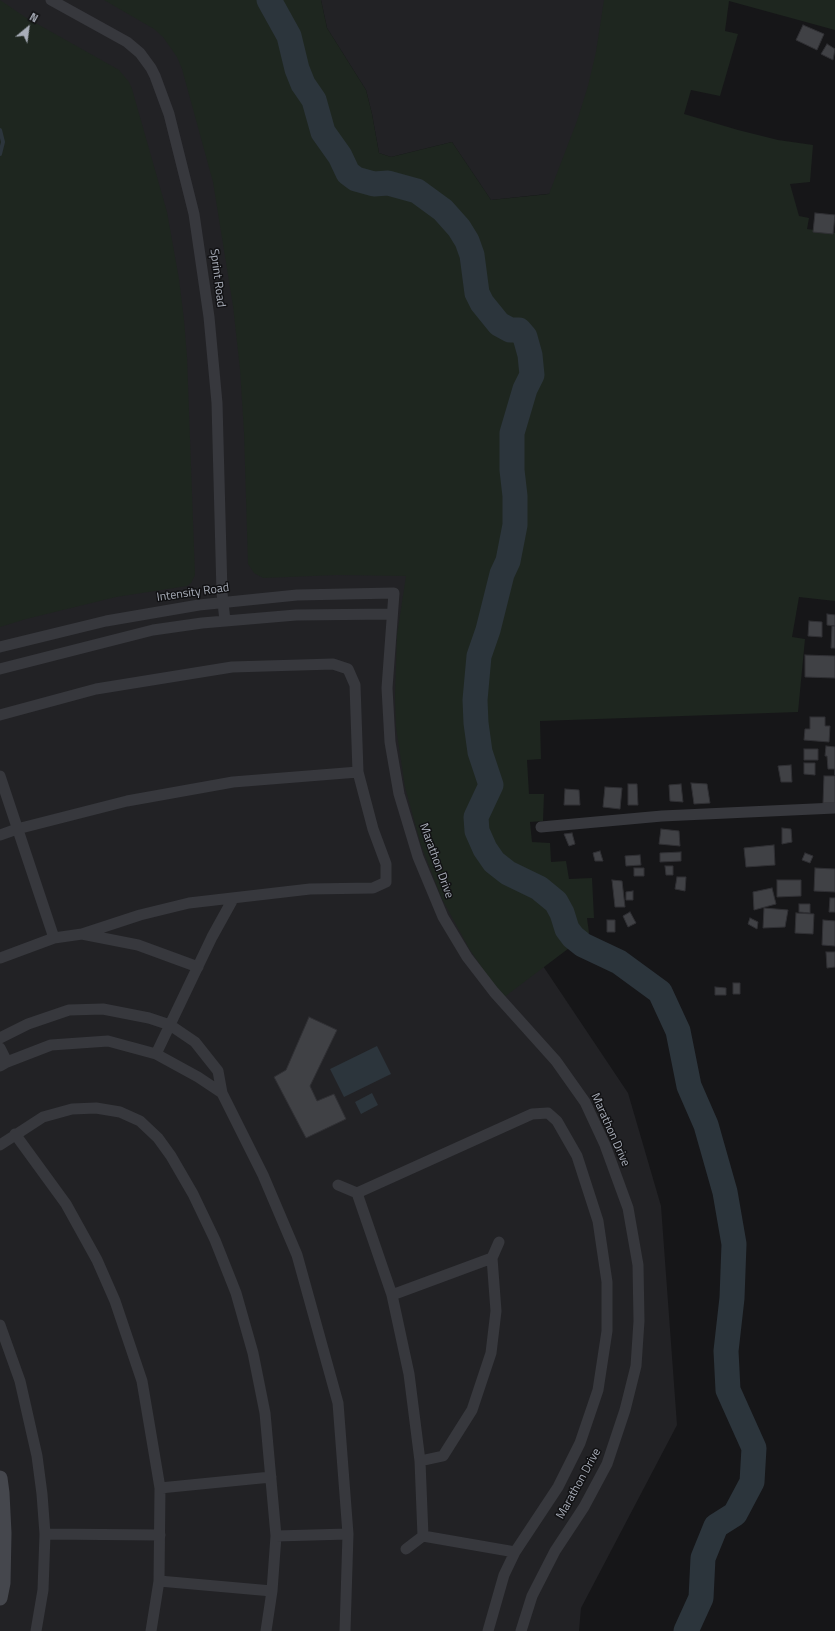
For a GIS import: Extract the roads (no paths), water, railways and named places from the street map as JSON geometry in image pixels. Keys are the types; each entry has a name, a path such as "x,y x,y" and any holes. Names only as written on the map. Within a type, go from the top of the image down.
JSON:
{"main road":[{"path":"0,1478 4,1533 3,1583 0,1598"}],"street":[{"name":"Sprint Road","path":"51,0 127,42 140,53 155,76 169,114 194,214 209,317 216,403 225,621"},
{"name":"Intensity Road","path":"0,647 106,621 153,612 224,602 297,595 394,593"},
{"name":"Marathon Drive","path":"394,593 387,688 390,742 399,794 418,857 443,917 467,956 494,992 556,1061 585,1102 605,1145 628,1208 638,1265 639,1321 636,1366 625,1410 607,1464 584,1507 555,1551 542,1576 532,1596 521,1631"},
{"path":"0,669 153,630 225,621 296,615 392,614"},
{"path":"0,715 96,689 232,667 333,664 348,669 355,685 358,772 373,829 386,864 386,882 373,888 310,889 189,903 140,915 82,934 54,938 0,958"},
{"path":"0,835 17,829 127,801 233,782 358,772"},
{"path":"0,776 54,938"},
{"path":"541,827 662,816 835,808"},
{"path":"156,1054 233,899"},
{"path":"82,934 138,945 198,967"},
{"path":"0,1038 28,1024 69,1010 103,1009 148,1018 170,1025 195,1042 218,1071 222,1093 263,1175 297,1255 338,1402 348,1534 345,1631"},
{"path":"0,1048 3,1064 51,1045 108,1041 156,1054 198,1077 222,1093"},
{"path":"0,1145 43,1117 72,1109 96,1108 120,1112 140,1121 158,1138 171,1156 193,1194 215,1240 236,1293 253,1353 263,1406 276,1536 272,1591 266,1631"},
{"path":"338,1185 357,1193 532,1114 548,1113 553,1117 557,1121 577,1156 598,1221 607,1282 607,1331 598,1390 580,1443 558,1487 514,1552 504,1575 488,1631"},
{"path":"15,1134 66,1204 97,1260 115,1301 142,1381 160,1488 159,1580 151,1631"},
{"path":"357,1193 392,1295 409,1374 420,1461 423,1536"},
{"path":"420,1461 443,1456 472,1410 491,1353 496,1311 492,1258 499,1242"},
{"path":"392,1295 492,1258"},
{"path":"0,1325 20,1381 38,1463 46,1534 42,1590 36,1631"},
{"path":"160,1488 271,1477"},
{"path":"46,1534 160,1535"},
{"path":"276,1536 348,1534"},
{"path":"406,1549 423,1536 514,1552"},
{"path":"159,1580 272,1591"}],"waterway":[{"path":"269,0 289,36 297,69 303,84 314,100 323,132 340,156 348,173 356,179 374,184 388,183 417,191 443,210 459,228 467,241 472,255 477,293 482,303 499,324 510,330 519,330 525,337 530,355 532,375 525,389 512,433 512,470 515,496 515,525 508,561 502,574 488,630 479,656 475,700 476,723 480,752 491,785 476,817 477,831 485,849 494,862 508,873 539,888 556,902 562,913 567,929 573,937 583,945 619,962 660,992 678,1031 689,1086 706,1125 725,1192 734,1244 732,1298 726,1351 728,1390 754,1448 752,1482 735,1514 716,1526 703,1558 701,1598 686,1631"},
{"path":"0,130 3,142 0,154"}]}
